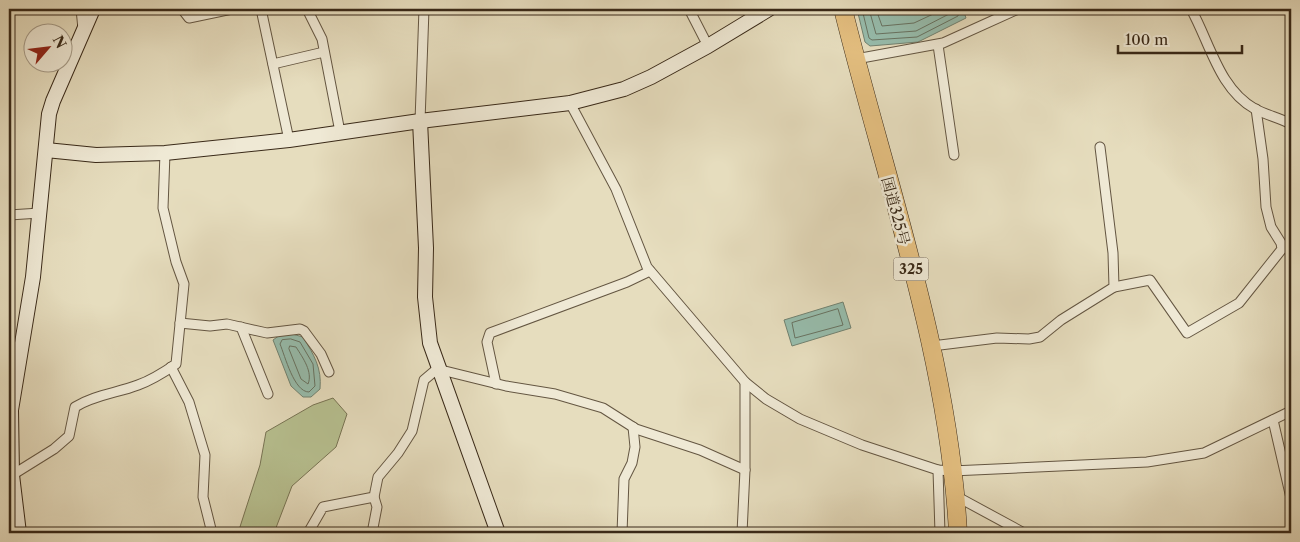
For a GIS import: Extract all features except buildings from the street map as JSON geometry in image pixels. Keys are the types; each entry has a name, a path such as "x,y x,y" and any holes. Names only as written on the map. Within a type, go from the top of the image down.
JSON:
{"highway":[{"name":"国道325号","path":"843,9 932,346 945,470 954,495 958,533"}],"street":[{"path":"81,9 83,29"},
{"path":"19,533 10,476 10,410 33,277 46,150 53,101 93,9"},
{"path":"182,9 189,18 232,9"},
{"path":"261,9 289,140"},
{"path":"307,9 322,39 340,132"},
{"path":"424,9 420,121 426,252 425,297 430,344 437,369 466,442 498,533"},
{"path":"689,9 708,46"},
{"path":"46,150 96,155 165,153 289,140 420,121 570,103 624,89 708,46 769,9"},
{"path":"856,60 938,45 1018,9"},
{"path":"1192,9 1223,77 1240,99 1256,109 1291,124"},
{"path":"938,45 954,155"},
{"path":"272,64 324,52"},
{"path":"570,103 616,189 650,271 745,382 766,399 800,419 862,445 945,470 1156,460 1204,453 1291,411"},
{"path":"932,346 997,338 1029,339 1040,336 1061,320 1114,288 1150,280 1187,333 1239,303 1282,249 1271,227 1266,207 1263,159 1256,109"},
{"path":"1100,147 1113,252 1114,288"},
{"path":"10,476 54,449 69,436 75,407 91,398 137,385 161,375 176,364 184,284 176,262 163,208 165,153"},
{"path":"9,215 40,214"},
{"path":"496,384 487,342 490,333 627,282 650,271"},
{"path":"180,323 210,326 227,324 267,332 300,329 321,354 329,372"},
{"path":"241,327 268,394"},
{"path":"171,367 189,402 205,455 203,497 212,533"},
{"path":"437,369 496,384 555,394 603,408 633,427 700,450 745,470"},
{"path":"372,533 377,508 374,497 378,477 412,431 424,380 437,369"},
{"path":"742,533 745,470 745,382"},
{"path":"1273,420 1291,498"},
{"path":"622,533 624,479 632,462 635,448 633,427"},
{"path":"940,533 945,470"},
{"path":"954,495 1024,533"},
{"path":"308,533 324,507 374,497"}],"shaded area":[{"path":"333,398 347,414 336,447 292,486 274,533 238,533 260,465 266,432 313,405"}],"water":[{"path":"857,9 963,9 966,18 918,42 870,46 865,42"},
{"path":"843,302 851,328 792,346 784,320"},
{"path":"292,334 303,337 314,356 318,368 320,389 311,397 303,397 291,386 273,340 280,335"}]}
